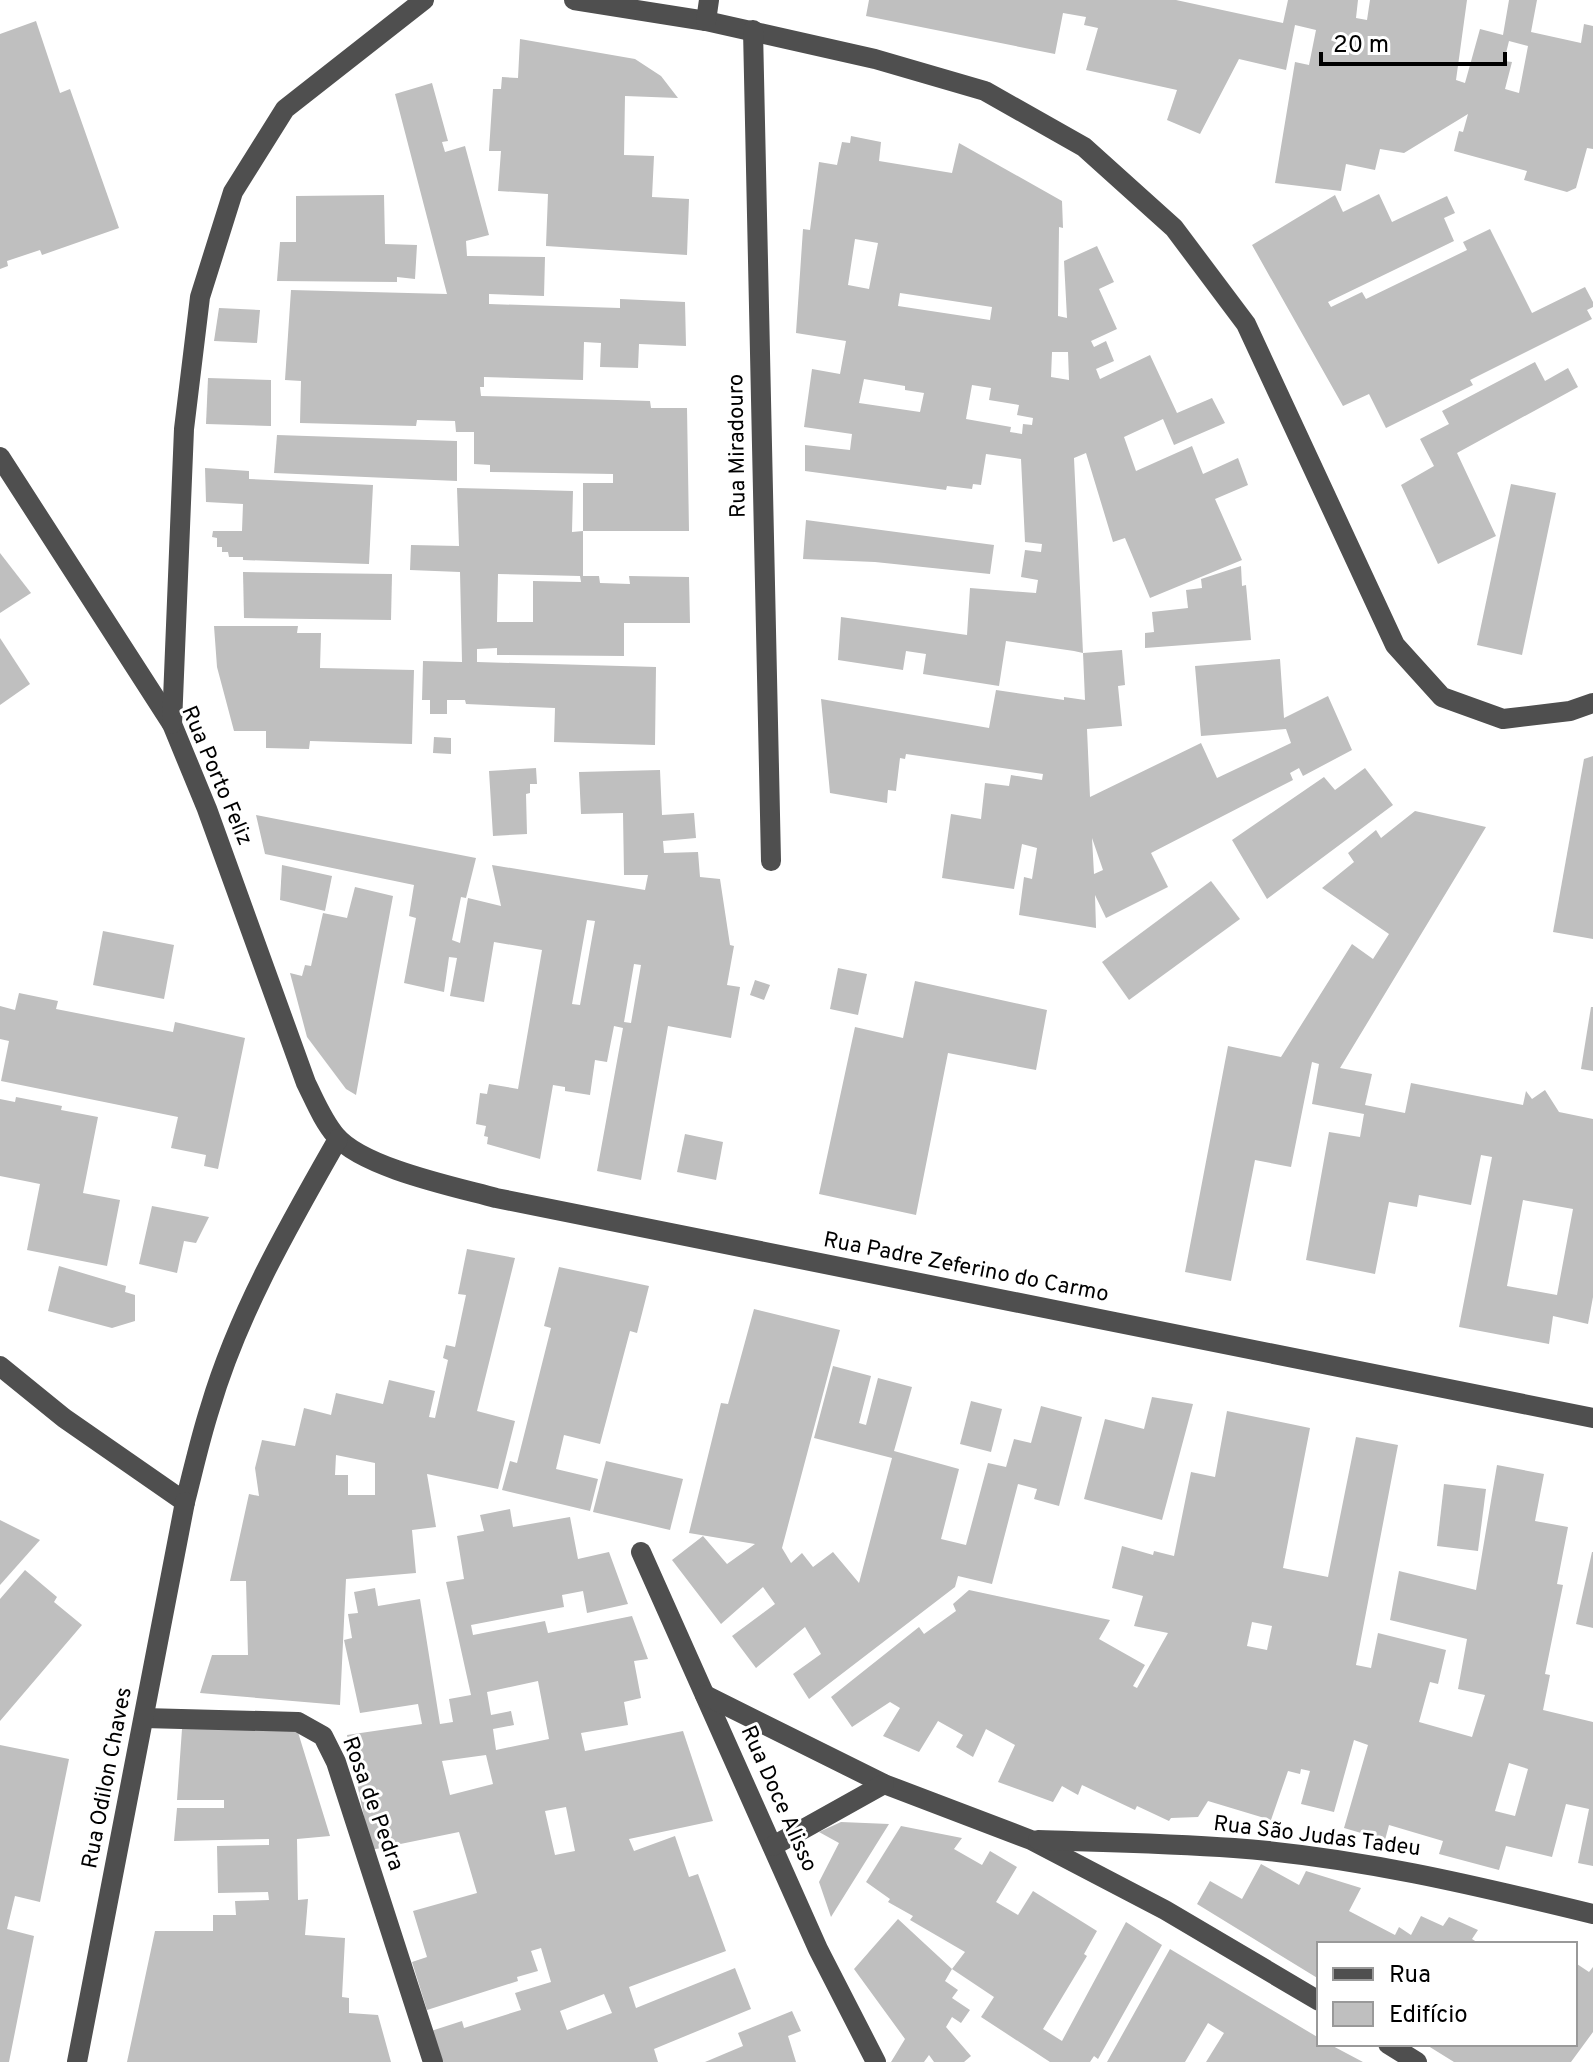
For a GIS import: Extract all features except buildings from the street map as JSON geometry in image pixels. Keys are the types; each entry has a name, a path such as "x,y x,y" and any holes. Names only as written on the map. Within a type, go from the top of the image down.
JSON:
{"street":[{"path":"172,724 184,429 200,297 233,192 285,109 424,0"},
{"path":"574,0 753,30 875,59 985,91 1084,147 1174,228 1246,324 1395,645 1442,697 1503,719 1570,711 1593,703"},
{"path":"706,21 709,0"},
{"name":"Rua Miradouro","path":"753,30 771,861"},
{"name":"Rua Porto Feliz","path":"0,457 172,724 212,823 306,1083 338,1139"},
{"name":"Rua Padre Zeferino do Carmo","path":"338,1139 373,1160 422,1179 496,1198 1593,1418"},
{"name":"Rua Odilon Chaves","path":"77,2062 185,1502 210,1406 242,1323 282,1239 338,1139"},
{"path":"0,1366 64,1418 185,1502"},
{"name":"Rua Doce Alisso","path":"641,1552 818,1949 876,2062"},
{"name":"Rua São Judas Tadeu","path":"705,1695 884,1784 1031,1840 1165,1910 1317,2000"},
{"name":"Rosa de Pedra","path":"144,1718 298,1722 323,1736 336,1762 433,2062"},
{"path":"773,1846 884,1784"},
{"name":"Rua São Judas Tadeu","path":"1031,1840 1234,1848 1356,1863 1448,1878 1593,1914"},
{"path":"1391,2046 1417,2062"}]}
